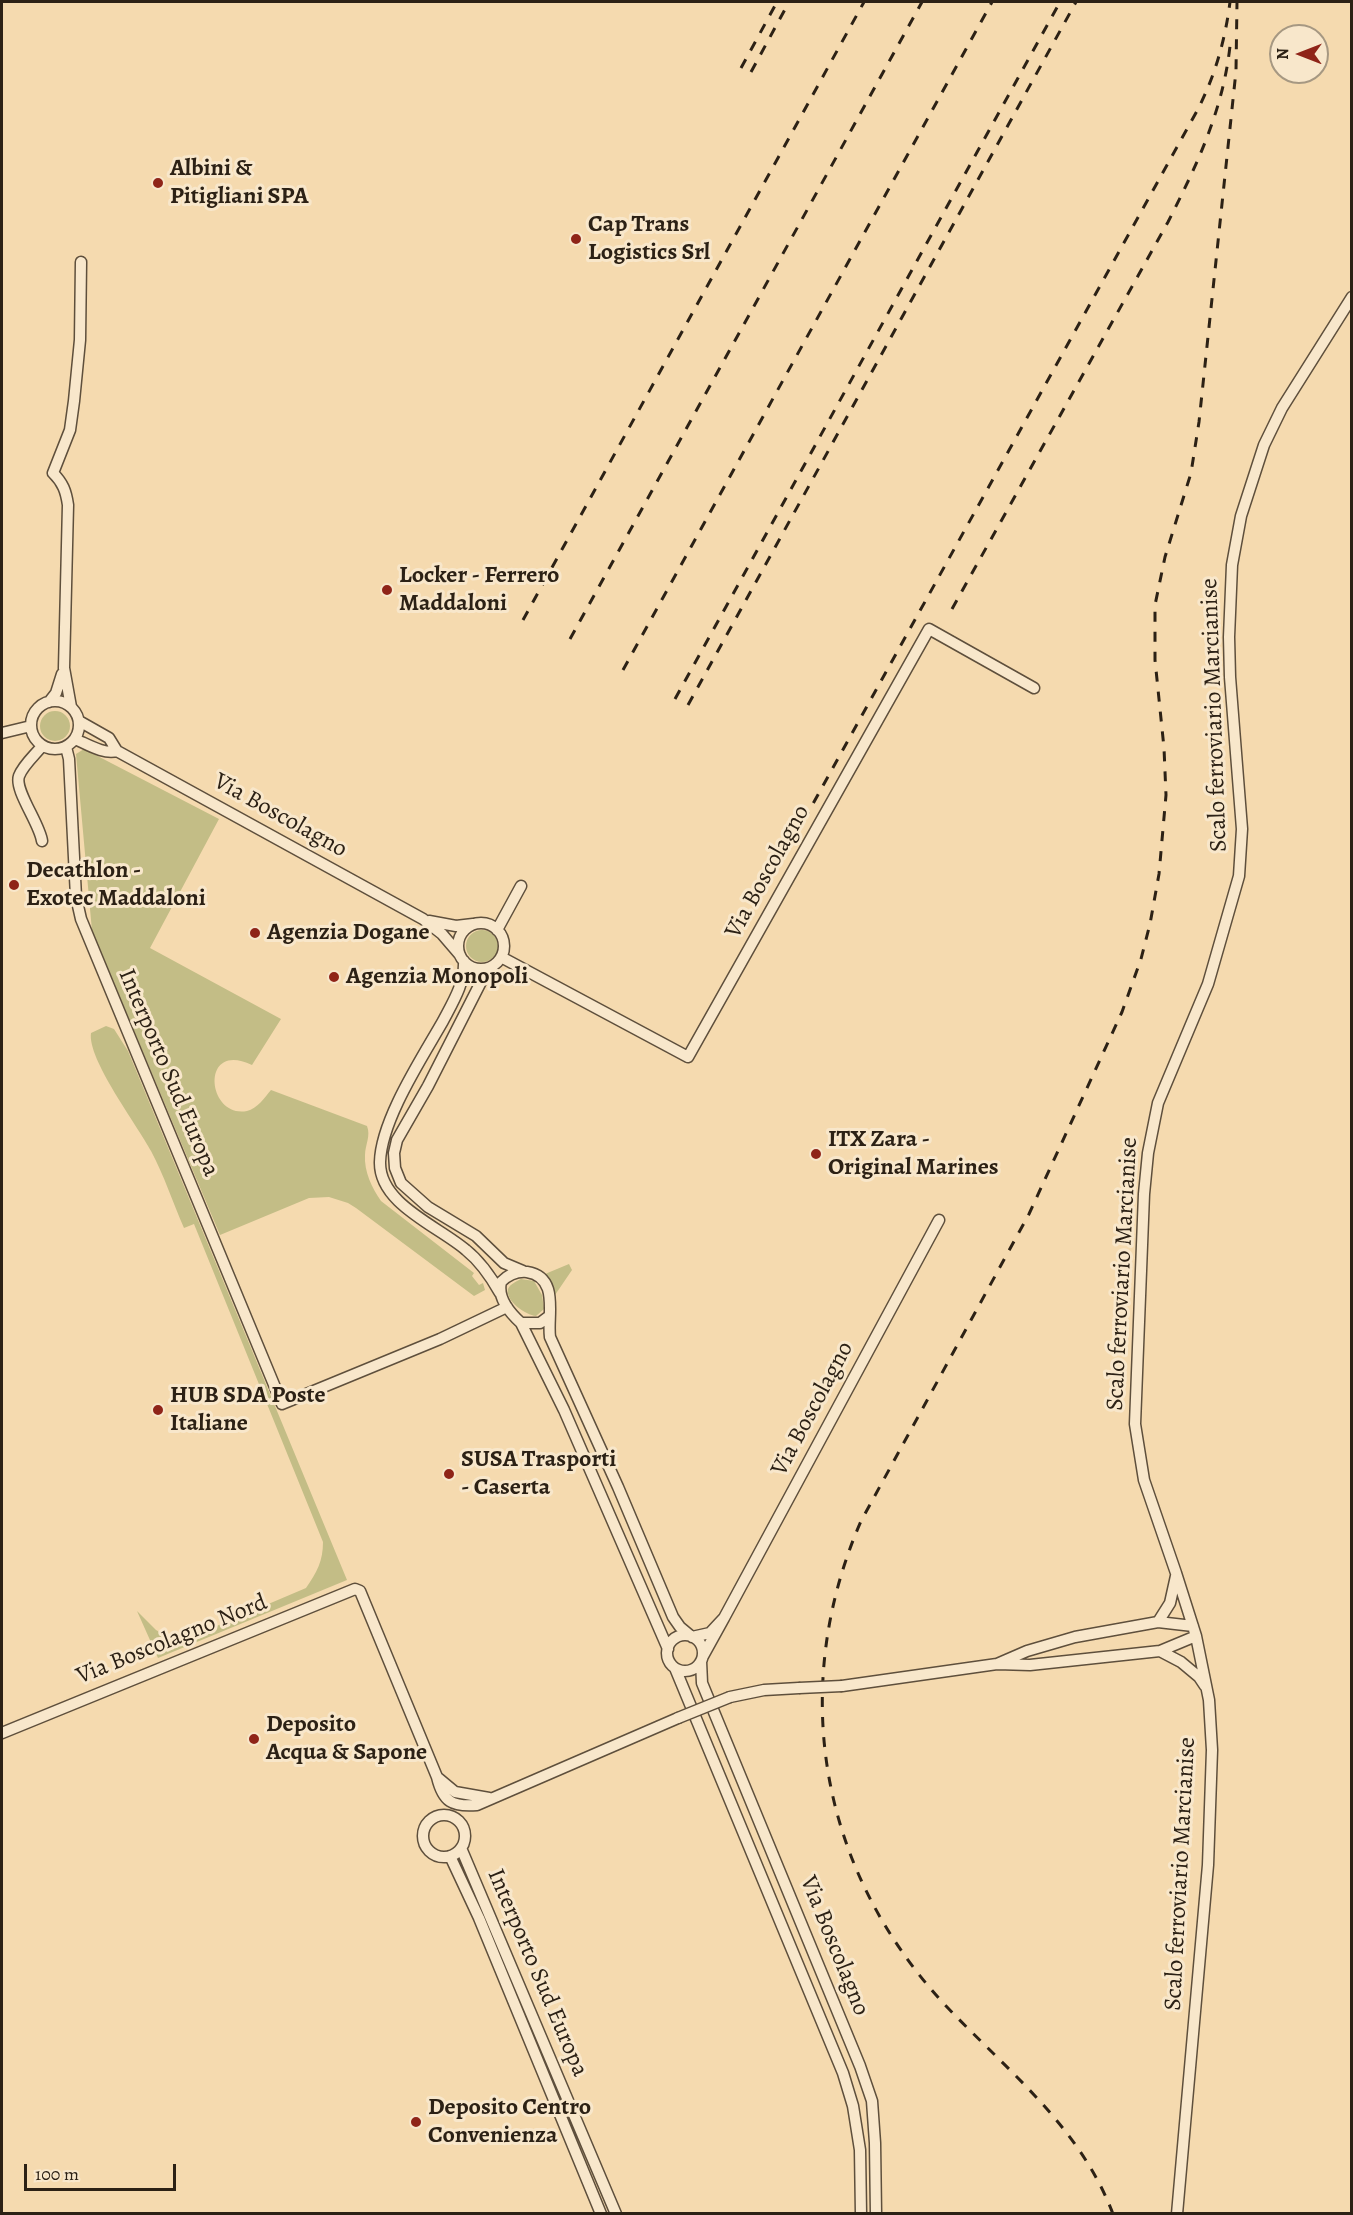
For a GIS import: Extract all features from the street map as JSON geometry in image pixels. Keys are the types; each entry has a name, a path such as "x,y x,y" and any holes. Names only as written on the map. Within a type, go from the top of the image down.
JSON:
{"street":[{"path":"64,668 56,693 49,702 36,711 31,726 36,741 50,749 66,747 75,739 79,729 79,721 71,707 64,668 68,505 61,481 53,473 70,430 74,401 80,340 81,262"},
{"name":"Scalo ferroviario Marcianise","path":"1177,2214 1212,1799 1212,1750 1209,1700 1194,1631 1144,1480 1135,1424 1141,1243 1148,1153 1158,1103 1208,984 1239,876 1242,829 1229,637 1232,565 1241,516 1264,445 1282,408 1352,297"},
{"name":"Via Boscolagno","path":"876,2214 876,2163 872,2101 856,2055 702,1683 701,1645 672,1617 618,1487 550,1337 548,1317 551,1299 548,1289 535,1274 504,1263 476,1236 429,1206 401,1183 395,1168 394,1153 397,1140 428,1086 485,974 501,957 688,1057 929,629 1034,688"},
{"path":"49,702 64,703 71,707"},
{"name":"Via Boscolagno","path":"79,721 109,738 117,751"},
{"path":"2,733 31,726"},
{"name":"Via Boscolagno","path":"75,739 105,751 117,751 423,919 442,934 462,958"},
{"path":"42,746 21,772 18,783 42,841"},
{"name":"Interporto Sud Europa","path":"66,747 69,759 76,897 81,919 282,1404 440,1339 507,1307"},
{"path":"501,957 503,939 497,930 521,886"},
{"name":"Via Boscolagno","path":"423,919 449,925 488,924 497,930"},
{"name":"Via Boscolagno","path":"474,924 462,933 459,947 462,958 462,982 384,1132 380,1166 384,1184 394,1199 466,1250 488,1273 507,1307 521,1323 564,1410 668,1649 670,1662 689,1698 843,2073 853,2106 860,2150 861,2214"},
{"path":"462,958 478,969 493,966"},
{"name":"Via Boscolagno","path":"702,1658 939,1220"},
{"path":"500,1294 501,1282 507,1276 525,1272"},
{"path":"521,1323 540,1323 548,1317"},
{"path":"1158,1622 1170,1603 1176,1572"},
{"name":"Via Boscolagno Nord","path":"2,1733 355,1589 360,1591 437,1777 455,1792 489,1798 730,1697 764,1690 842,1686 997,1664"},
{"name":"Via Boscolagno","path":"668,1649 674,1639 680,1636 692,1637 710,1633 724,1618"},
{"path":"997,1664 1027,1651 1056,1643 1158,1622 1194,1631"},
{"path":"997,1664 1030,1665 1160,1651 1194,1631"},
{"path":"1056,1643 1064,1644 1068,1650 1065,1659 1060,1662"},
{"path":"1160,1651 1192,1670 1206,1689 1209,1700"},
{"path":"675,1668 688,1671 694,1668 702,1658"},
{"path":"442,1815 455,1818 464,1828 465,1835 461,1848 450,1856 437,1856 426,1847 423,1833 429,1821 442,1815"},
{"name":"Interporto Sud Europa","path":"461,1848 616,2214"},
{"name":"Interporto Sud Europa","path":"450,1856 479,1918 601,2214"}],"shaded area":[{"path":"55,711 61,712 69,720 69,732 61,740 55,741 49,740 41,732 40,726 41,720 49,712"},
{"path":"84,749 219,819 150,948 281,1019 252,1065 235,1060 223,1063 217,1071 215,1082 217,1093 223,1104 234,1110 251,1110 271,1090 367,1126 365,1161 367,1174 381,1201 474,1273 472,1276 479,1285 483,1283 485,1290 474,1296 356,1208 329,1197 309,1198 220,1235 92,931 76,754"},
{"path":"482,930 493,935 498,946 493,957 482,962 471,957 466,946 471,935"},
{"path":"106,1026 114,1029 128,1051 347,1580 158,1658 137,1611 156,1630 168,1637 193,1636 306,1588 319,1566 323,1542 194,1224 184,1228 151,1151 97,1059 91,1033"},
{"path":"569,1264 572,1270 555,1295 553,1285 545,1274"},
{"path":"521,1279 534,1281 542,1295 544,1309 536,1316 513,1303 508,1294 509,1287"}],"railway":[{"path":"741,68 777,2"},
{"path":"751,72 789,2"},
{"path":"523,620 864,2"},
{"path":"570,639 922,2"},
{"path":"623,670 992,2"},
{"path":"675,699 1060,2"},
{"path":"688,705 1076,2"},
{"path":"794,838 1197,111 1218,58 1230,2"},
{"path":"1113,2214 1099,2183 1082,2154 1062,2127 1041,2102 947,2007 904,1955 870,1898 845,1839 829,1778 822,1714 825,1650 838,1585 861,1521 1029,1214 1122,1012 1141,959 1150,924 1159,874 1166,795 1164,748 1155,660 1155,605 1165,557 1191,473 1199,422 1236,71 1237,2"},
{"path":"952,609 1179,201 1199,158 1215,115 1227,70 1230,46"}],"place":[{"name":"Albini & Pitigliani SPA","path":"158,183"},
{"name":"Cap Trans Logistics Srl","path":"576,239"},
{"name":"Locker - Ferrero Maddaloni","path":"387,590"},
{"name":"Decathlon - Exotec Maddaloni","path":"14,885"},
{"name":"Agenzia Dogane","path":"255,933"},
{"name":"Agenzia Monopoli","path":"334,977"},
{"name":"ITX Zara - Original Marines","path":"816,1154"},
{"name":"HUB SDA Poste Italiane","path":"158,1410"},
{"name":"SUSA Trasporti - Caserta","path":"449,1474"},
{"name":"Deposito Acqua & Sapone","path":"254,1739"},
{"name":"Deposito Centro Convenienza","path":"416,2122"}]}
